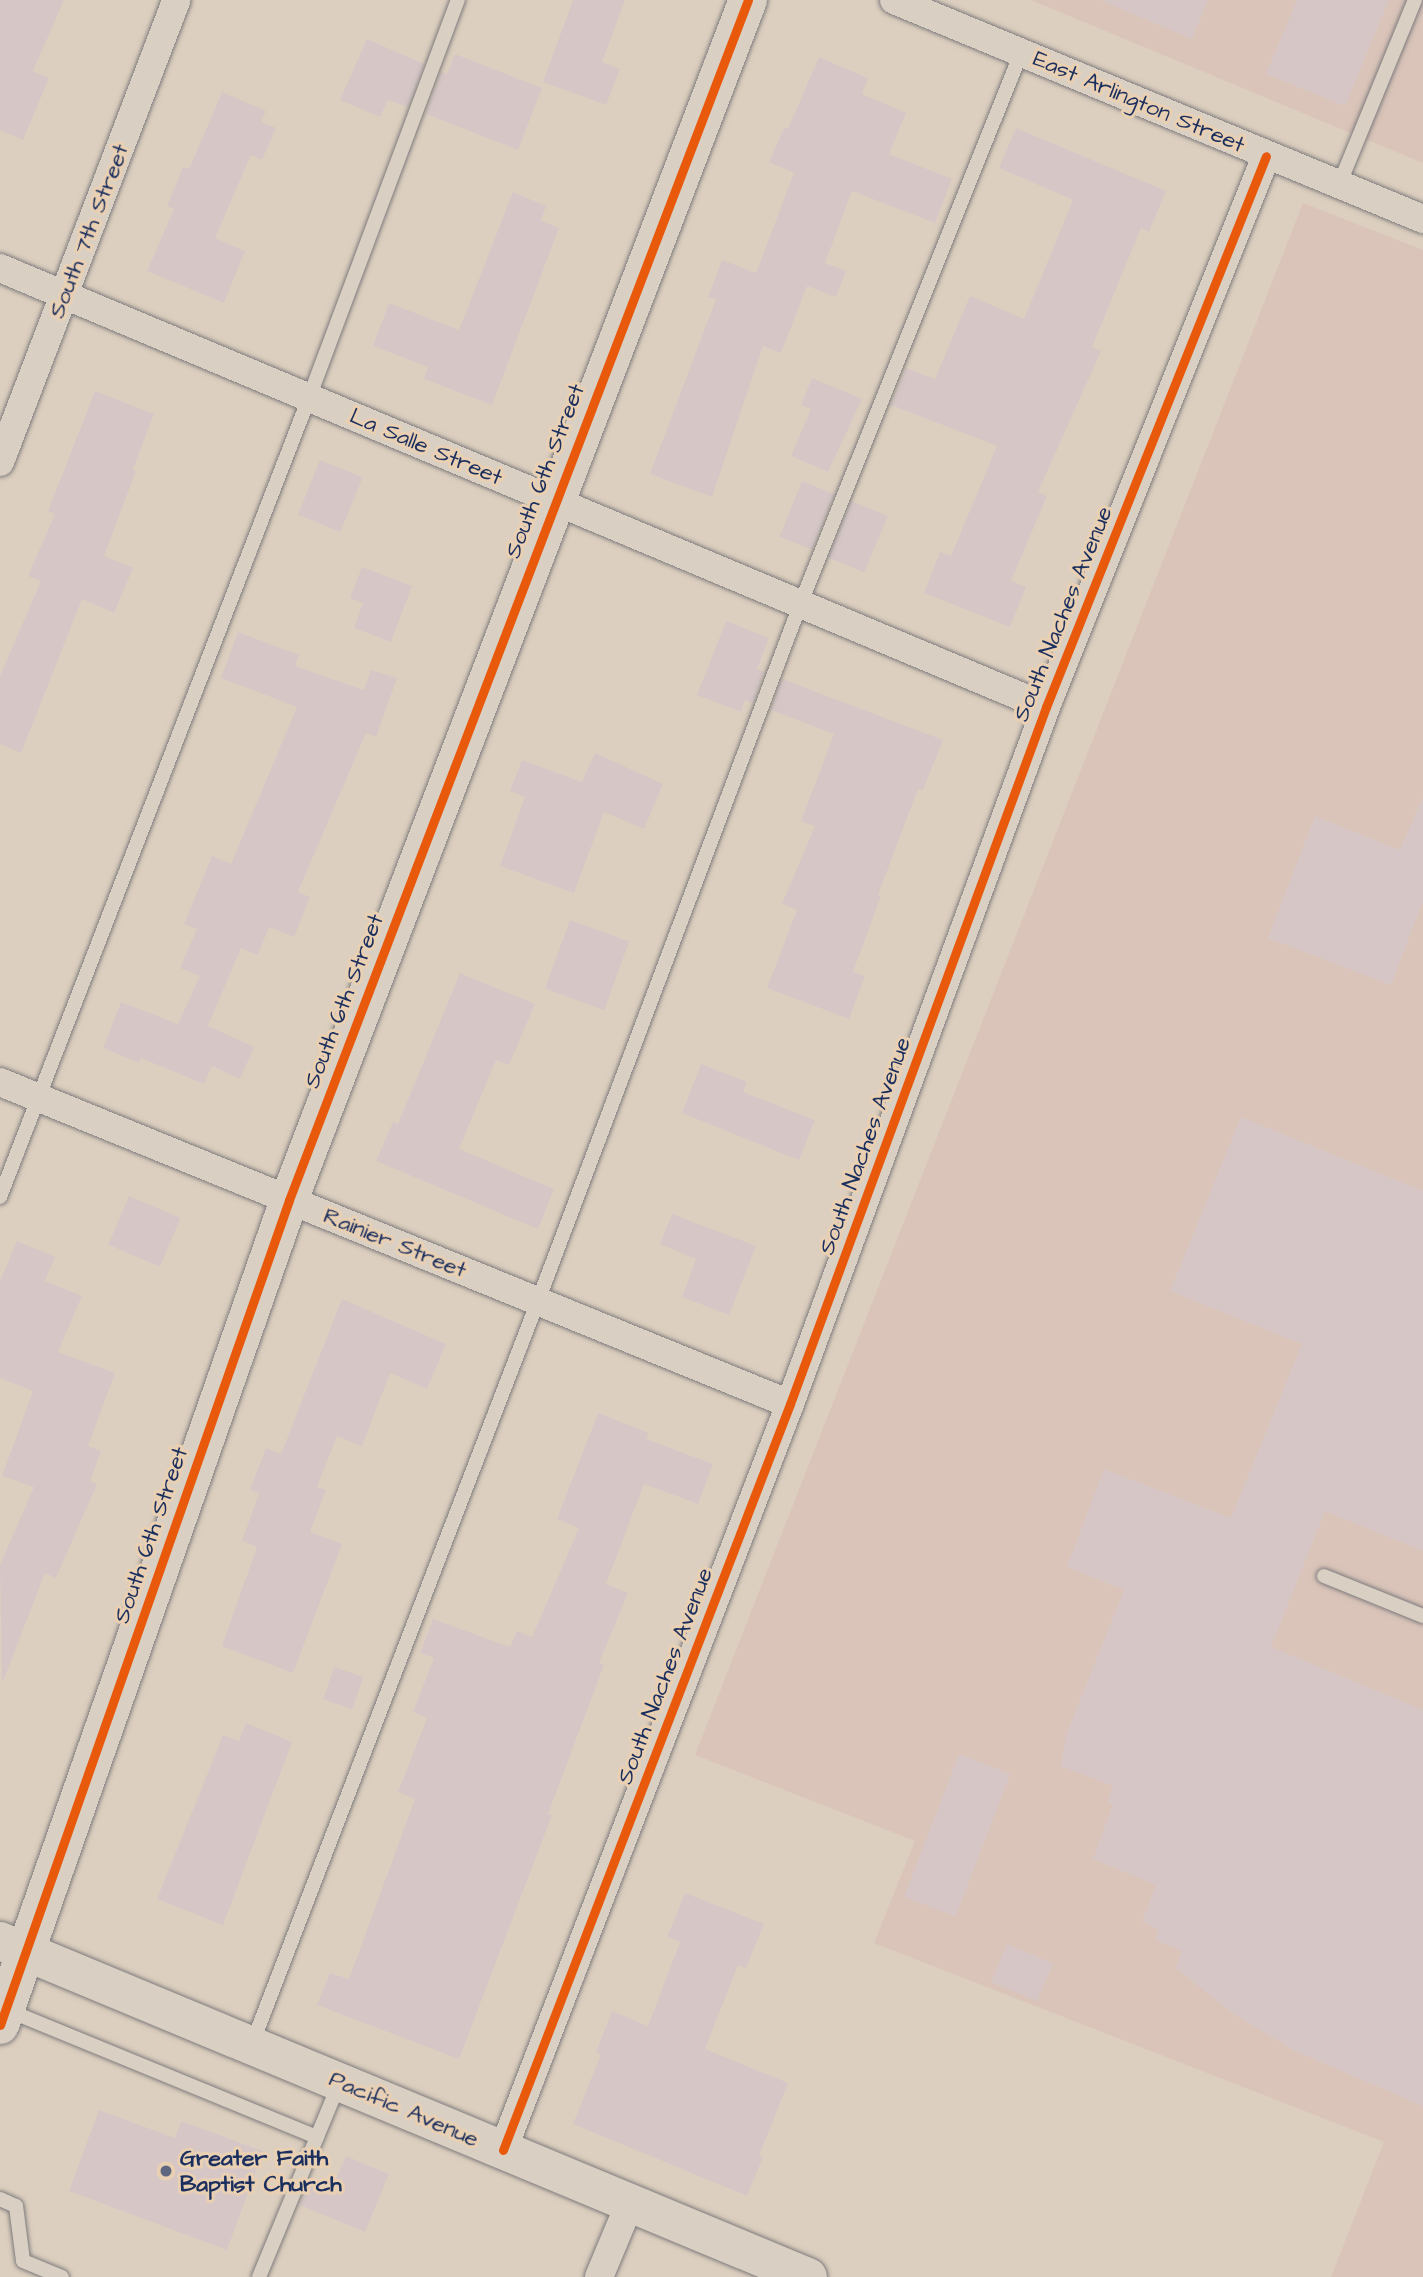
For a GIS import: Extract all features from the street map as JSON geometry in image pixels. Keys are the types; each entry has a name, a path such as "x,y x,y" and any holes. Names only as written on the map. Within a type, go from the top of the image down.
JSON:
{"street":[{"name":"South 7th Street","path":"0,462 176,0"},
{"name":"South 6th Street","path":"3,2017 13,1946 289,1200 554,501 748,0"},
{"name":"East Arlington Street","path":"894,0 1423,219"},
{"name":"South Naches Avenue","path":"503,2150 790,1404 1046,707 1266,156"},
{"name":"La Salle Street","path":"0,268 1046,707"},
{"name":"Rainier Street","path":"0,1082 790,1404"},
{"name":"Pacific Avenue","path":"13,1946 808,2277"},
{"path":"598,2277 630,2203"}],"lane":[{"path":"0,1197 309,398 458,0"},
{"path":"1339,185 1415,0"},
{"path":"251,2046 538,1301 800,605 1021,53"},
{"path":"1324,1576 1423,1616"},
{"path":"3,2017 317,2137"},
{"path":"259,2277 340,2082"},
{"path":"0,2199 16,2206 23,2261 62,2277"}],"shaded area":[{"path":"1031,0 1423,0 1423,163"},
{"path":"1303,203 1423,250 1423,2277 1331,2277 1384,2142 874,1943 915,1841 695,1755"}],"building":[{"path":"0,0 64,0 33,71 49,78 23,140 0,130"},
{"path":"573,0 625,0 602,62 620,69 606,105 543,82"},
{"path":"1100,0 1208,0 1192,39"},
{"path":"1297,0 1389,0 1345,106 1266,74"},
{"path":"367,39 424,64 408,107 388,100 380,117 340,100"},
{"path":"455,54 542,88 518,150 426,114 441,72 447,74"},
{"path":"819,57 868,78 862,94 906,113 889,154 952,179 935,223 852,191 825,263 846,271 836,297 807,286 781,353 763,346 712,497 650,474 716,299 708,297 722,260 756,273 794,173 769,162 784,128 788,129"},
{"path":"222,92 266,111 261,122 276,128 262,160 251,155 215,238 245,251 224,303 147,271 174,209 167,206 183,167 189,169"},
{"path":"1016,128 1166,191 1149,232 1141,228 1092,347 1101,351 1038,492 1047,496 1011,581 1026,587 1010,627 924,593 940,552 951,556 997,446 891,405 906,368 935,379 970,296 1024,319 1073,200 999,168"},
{"path":"513,192 546,206 541,221 559,228 492,405 424,379 428,367 373,346 389,303 459,330"},
{"path":"812,378 862,399 828,472 791,456 811,409 801,405"},
{"path":"95,391 154,414 104,556 133,568 114,613 82,599 21,753 0,744 0,676 41,581 28,576 55,514 48,511"},
{"path":"320,460 363,477 341,532 298,515"},
{"path":"802,481 834,494 812,550 780,537"},
{"path":"852,501 888,516 864,572 828,557"},
{"path":"362,567 412,586 391,642 354,628 363,603 350,598"},
{"path":"726,621 769,638 757,669 764,672 753,703 745,700 741,712 697,695"},
{"path":"238,632 299,655 295,666 364,690 371,670 397,678 376,737 366,733 298,892 310,897 294,937 269,927 258,955 241,948 208,1026 254,1047 240,1079 212,1066 204,1084 141,1058 140,1063 103,1048 121,1002 178,1024 200,976 180,968 197,929 184,924 212,856 231,864 297,707 221,678"},
{"path":"782,679 943,740 923,790 918,789 878,895 881,896 853,972 865,976 849,1019 767,988 797,910 782,904 815,826 801,821 834,734 771,710"},
{"path":"595,753 663,784 644,829 604,812 574,893 500,866 525,797 510,791 522,760 582,782"},
{"path":"1423,797 1423,901 1391,985 1268,938 1315,816 1400,850"},
{"path":"570,920 629,942 604,1010 545,989"},
{"path":"460,973 535,1004 509,1065 496,1060 459,1149 554,1189 538,1229 376,1161 393,1122 398,1124"},
{"path":"701,1064 747,1082 743,1092 815,1120 799,1160 682,1113"},
{"path":"1241,1117 1423,1191 1423,1551 1325,1511 1271,1647 1423,1710 1423,2106 1293,2050 1232,2013 1176,1968 1182,1951 1155,1940 1158,1929 1142,1922 1156,1885 1093,1859 1113,1804 1107,1802 1113,1786 1061,1766 1066,1735 1124,1590 1067,1567 1104,1469 1231,1518 1302,1344 1170,1291"},
{"path":"129,1196 181,1218 160,1267 108,1245"},
{"path":"672,1214 756,1246 729,1315 682,1297 696,1259 660,1244"},
{"path":"17,1241 55,1257 45,1281 82,1296 58,1352 115,1373 88,1446 101,1451 90,1481 97,1484 56,1578 45,1573 2,1684 0,1565 34,1487 2,1476 33,1391 0,1378 0,1281"},
{"path":"342,1299 446,1344 427,1389 390,1373 362,1446 337,1436 317,1487 326,1490 310,1532 342,1544 293,1673 222,1646 257,1547 242,1541 259,1493 250,1490 266,1448 281,1454"},
{"path":"598,1413 649,1433 646,1439 713,1464 698,1504 644,1484 606,1584 628,1593 599,1663 604,1665 548,1814 552,1815 459,2059 317,2005 330,1973 349,1979 415,1799 398,1792 427,1718 413,1712 434,1658 420,1653 433,1619 510,1647 517,1631 532,1637 579,1528 557,1519"},
{"path":"334,1667 363,1677 352,1709 323,1699"},
{"path":"246,1723 292,1742 223,1925 157,1899 223,1735 239,1741"},
{"path":"959,1754 1010,1774 956,1917 904,1897"},
{"path":"685,1893 764,1924 746,1968 738,1965 705,2049 788,2083 759,2156 763,2157 747,2196 573,2124 601,2054 596,2052 612,2011 648,2026 680,1942 667,1937"},
{"path":"1007,1944 1053,1964 1037,2001 991,1982"},
{"name":"Greater Faith Baptist Church","path":"99,2110 175,2138 181,2121 263,2151 227,2250 69,2191"},
{"path":"346,2156 389,2174 365,2232 300,2205 311,2179 332,2188"}],"cycle path":[{"path":"0,2025 289,1200 748,0"},
{"path":"503,2150 790,1404 1046,707 1266,156"}],"place":[{"name":"Greater Faith Baptist Church","path":"166,2171"}]}
